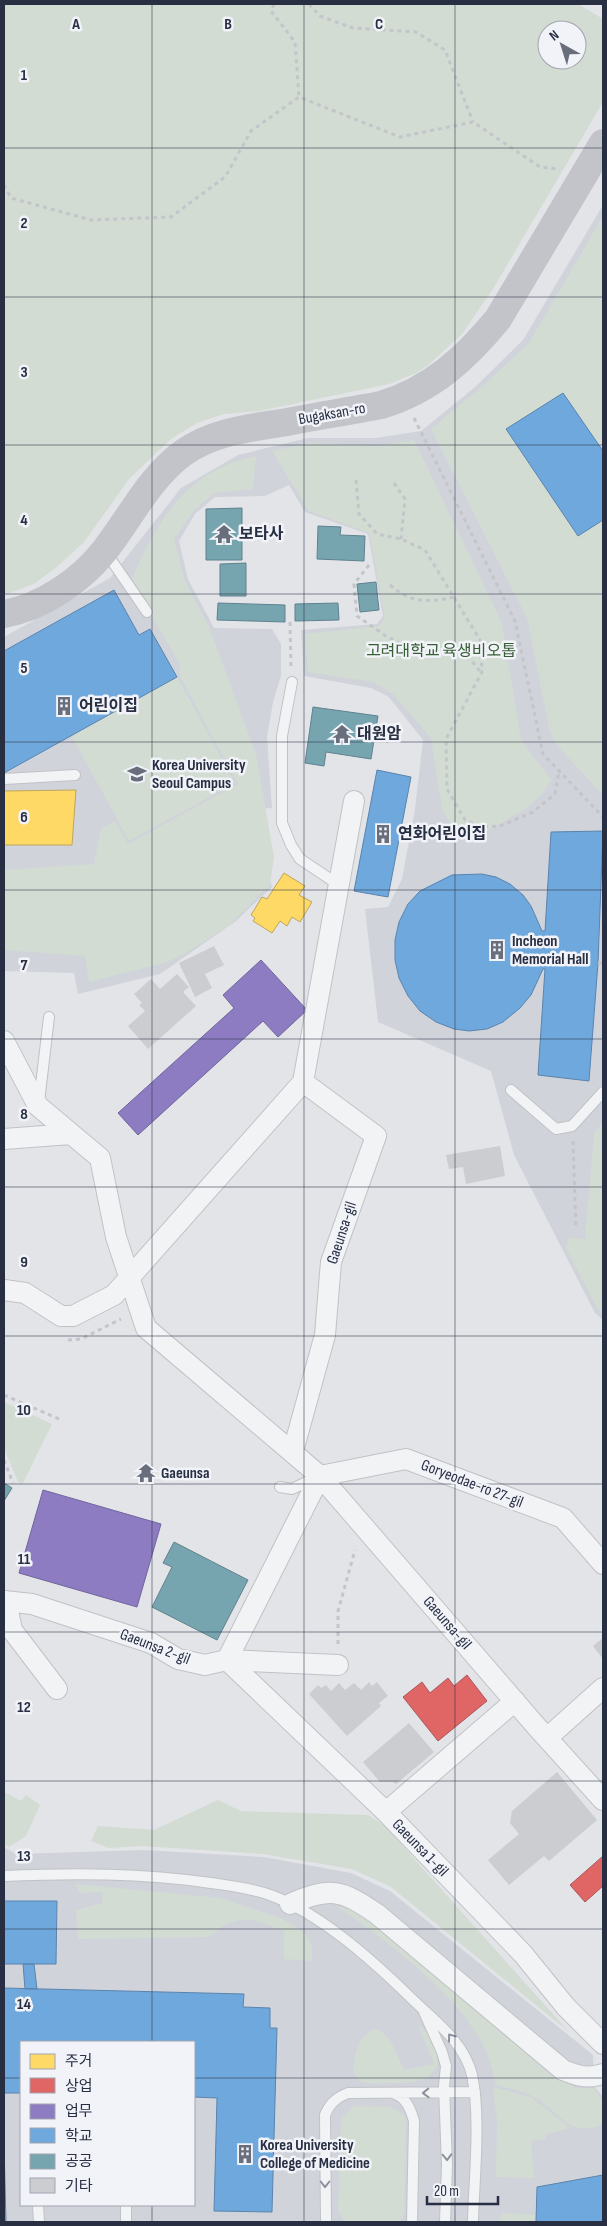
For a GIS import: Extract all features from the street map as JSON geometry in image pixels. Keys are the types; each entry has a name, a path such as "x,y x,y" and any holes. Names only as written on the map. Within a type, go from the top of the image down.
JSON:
{"street":[{"name":"Bugaksan-ro","path":"7,617 46,598 73,581 105,550 147,489 181,454 203,441 228,432 381,405 405,398 432,382 462,359 498,319 603,142"},
{"path":"4,1290 25,1294 61,1316 73,1316 114,1295 130,1280 214,1180 303,1082 354,801"},
{"path":"4,1041 38,1106"},
{"name":"Gaeunsa-gil","path":"293,1451 325,1335 330,1262 376,1136 303,1082"},
{"name":"Gaeunsa-gil","path":"38,1106 100,1158 116,1237 146,1328 293,1451 320,1476 603,1800"},
{"path":"4,1139 71,1134"},
{"name":"Goryeodae-ro 27-gil","path":"320,1476 406,1459 563,1518 603,1564"},
{"path":"227,1660 320,1476"},
{"name":"Gaeunsa 2-gil","path":"57,1689 8,1634 5,1601 32,1604 151,1643 178,1659 205,1665 227,1660 338,1665"},
{"name":"Gaeunsa 1-gil","path":"227,1660 386,1812 523,1954 566,2007 603,2044"},
{"path":"547,1738 603,1688"},
{"path":"386,1812 515,1701"},
{"path":"290,1904 327,1892 344,1894 358,1901 377,1914 563,2070 579,2077 591,2078 603,2074"}],"lane":[{"path":"105,550 148,612"},
{"path":"292,682 282,736 282,823 300,859 339,885"},
{"path":"4,779 75,775"},
{"path":"38,1106 49,1017"},
{"path":"511,1090 551,1127 561,1129 572,1126 603,1092"},
{"path":"280,1488 292,1489 320,1476"},
{"path":"4,1876 86,1873 165,1876 251,1890 290,1904 326,1926 366,1958 440,2023 460,2049 472,2074 474,2092 473,2222"},
{"path":"422,2009 446,2066 444,2092 447,2165 446,2222"},
{"path":"326,2222 325,2115 328,2106 348,2093 474,2092"},
{"path":"392,2093 404,2100 414,2121 412,2222"},
{"path":"38,2206 39,2222"},
{"path":"126,2206 126,2222"}],"path":[{"path":"274,4 271,11 295,42 299,97"},
{"path":"309,4 320,16 353,28 416,32 445,50 473,122 540,167 586,172"},
{"path":"299,97 400,137 473,122"},
{"path":"4,185 11,198 91,220 171,217 225,177 251,131 299,97"},
{"path":"405,398 515,621 543,754 603,817"},
{"path":"356,480 359,514 377,534 401,539 425,550 480,640 482,672 446,739 447,789 465,820 480,827 500,826 533,812 555,794 559,771"},
{"path":"394,484 405,499 401,539"},
{"path":"369,565 354,584 357,616 386,636 408,647 440,648 469,658 482,672"},
{"path":"390,585 404,597 424,601 454,597"},
{"path":"290,622 292,682"},
{"path":"598,963 603,963"},
{"path":"572,1126 576,1229"},
{"path":"4,1395 59,1419"},
{"path":"4,1460 13,1483"},
{"path":"338,1665 338,1611 362,1524"}],"shaded area":[{"name":"Korea University Seoul Campus","path":"603,205 603,1320 595,1313 514,1155 491,1071 378,1022 365,909 388,907 402,879 415,809 423,740 389,697 371,688 304,676 301,630 377,624 383,616 368,534 305,512 289,485 265,496 215,497 195,514 179,541 188,579 214,628 272,629 281,644 281,676 273,702 267,737 272,808 256,809 272,887 236,921 160,974 78,994 74,973 4,971 4,637 110,578 181,488 238,455 308,438 376,438 421,431 474,388 523,340"},
{"path":"4,1847 16,1854 143,1850 264,1857 351,1873 390,1891 593,2055 594,2086 603,2097 603,2222 4,2222"}],"green space":[{"path":"4,4 578,4 603,19 603,102 493,289 462,334 427,366 416,373 389,384 259,411 224,414 197,423 171,439 130,478 84,542 58,566 34,584 4,595"},
{"path":"603,216 603,795 555,743 550,732 527,618 431,429 484,385 529,343"},
{"name":"고려대학교 육생비오톱","path":"414,440 502,623 521,740 551,780 540,797 522,811 484,832 450,823 442,809 431,738 394,695 374,682 308,672 305,634 379,626 385,617 369,533 309,511 272,451 310,443 377,446"},
{"path":"256,456 253,489 214,493 193,511 174,540 185,581 209,627 256,754 274,857 270,885 228,926 184,954 164,963 89,982 85,956 4,950 4,870 94,864 101,829 115,821 128,844 238,784 180,676 180,664 131,581 152,537 177,501 211,473 232,463"},
{"path":"177,677 235,783 129,841 71,735"},
{"path":"603,1122 603,1314 597,1308 566,1248 569,1238 585,1239 594,1133"},
{"path":"4,1402 52,1424 22,1485 18,1482 4,1448"},
{"path":"4,1792 21,1801 26,1795 40,1805 26,1836 9,1847 4,1844"},
{"path":"218,1800 241,1811 368,1815 384,1825 569,2032 391,1887 352,1869 262,1854 142,1846 109,1848 91,1841 98,1826 154,1830"},
{"path":"76,1884 220,1898 283,1919 304,1932 312,1946 312,1961 284,1959 284,1931 262,1923 245,1920 228,1924 209,1937 78,1939 76,1910 102,1903 103,1892 79,1893"},
{"path":"338,1907 354,1911 377,1925 552,2076 576,2088 593,2088 603,2101 603,2131 602,2125 580,2128 571,2125 530,2095 496,2085 486,2051 460,2010 400,1953"},
{"path":"418,2024 432,2038 438,2052 437,2066 428,2077 414,2082 373,2084 361,2082 353,2072 356,2052 364,2036 375,2029 381,2031 389,2040 404,2070 434,2064"},
{"path":"493,2087 531,2097 570,2128 546,2134 546,2139 531,2141 534,2178 496,2177 497,2120"},
{"path":"354,2106 391,2107 404,2115 406,2124 404,2215 400,2222 344,2222 338,2209 341,2119"},
{"path":"502,2213 535,2215 534,2222 498,2222"}],"building: 주거":[{"path":"76,790 72,845 4,845 4,791"},
{"path":"284,873 305,886 299,895 312,902 300,922 292,917 287,926 280,921 272,933 253,921 255,918 251,915 262,897 267,899"}],"building: 상업":[{"path":"467,1675 487,1701 438,1741 403,1697 422,1682 430,1693 448,1678 454,1686"},
{"path":"603,1856 603,1886 585,1902 570,1885"}],"building: 업무":[{"path":"261,960 307,1010 278,1037 263,1021 138,1135 118,1113 234,1008 223,995"},
{"path":"43,1490 161,1524 137,1607 19,1573"}],"building: 학교":[{"path":"563,393 603,451 603,520 578,536 506,429"},
{"name":"어린이집","path":"114,590 139,635 150,629 177,677 4,773 4,651"},
{"name":"연화어린이집","path":"377,770 411,777 388,897 354,891"},
{"name":"Incheon Memorial Hall","path":"603,831 598,963 589,1081 538,1075 545,969 543,969 531,995 520,1008 503,1022 487,1029 469,1031 454,1029 436,1022 420,1011 408,996 399,978 395,960 395,940 399,922 408,904 420,891 452,875 482,874 496,877 510,884 523,895 531,906 542,931 545,931 551,832"},
{"path":"4,1901 57,1901 56,1964 4,1964"},
{"path":"23,1964 34,1964 37,1989 25,1989"},
{"name":"Korea University College of Medicine","path":"4,1988 244,1994 243,2007 270,2008 270,2028 277,2028 272,2212 214,2211 217,2098 195,2097 195,2041 20,2041 20,2093 4,2093"},
{"path":"4,2144 6,2222 4,2222"},
{"path":"603,2175 603,2222 536,2222 537,2187"}],"building: 공공":[{"name":"보타사","path":"242,508 242,560 206,560 206,509"},
{"path":"318,526 341,527 340,535 365,536 364,561 317,559"},
{"path":"246,563 246,596 220,596 220,564"},
{"path":"376,582 379,610 360,612 357,584"},
{"path":"218,603 285,605 285,622 217,620"},
{"path":"338,603 339,620 295,621 295,604"},
{"name":"대원암","path":"313,707 378,716 371,759 326,752 324,766 305,763"},
{"path":"4,1483 12,1488 4,1501"},
{"path":"174,1542 248,1580 217,1640 152,1607 172,1567 163,1563"}],"building: 기타":[{"path":"214,946 224,965 205,974 212,988 195,997 179,963"},
{"path":"177,974 189,987 183,992 196,1006 148,1049 128,1026 145,1011 139,1005 142,1003 134,994 151,979 160,989"},
{"path":"500,1146 505,1176 466,1184 463,1167 449,1169 446,1155"},
{"path":"603,1638 603,1659 593,1646"},
{"path":"369,1682 372,1686 377,1682 388,1696 379,1703 381,1706 347,1736 309,1694 318,1685 321,1688 326,1685 331,1691 339,1683 345,1690 354,1683 361,1690"},
{"path":"409,1723 434,1752 396,1784 393,1782 380,1782 363,1762"},
{"path":"557,1772 597,1820 549,1861 544,1856 509,1885 488,1860 519,1834 510,1823 512,1811"}],"place":[{"name":"보타사","path":"224,534"},
{"name":"어린이집","path":"64,706"},
{"name":"대원암","path":"342,734"},
{"name":"Korea University Seoul Campus","path":"137,774"},
{"name":"연화어린이집","path":"383,834"},
{"name":"Incheon Memorial Hall","path":"497,950"},
{"name":"Gaeunsa","path":"146,1473"},
{"name":"Korea University College of Medicine","path":"245,2154"}]}
